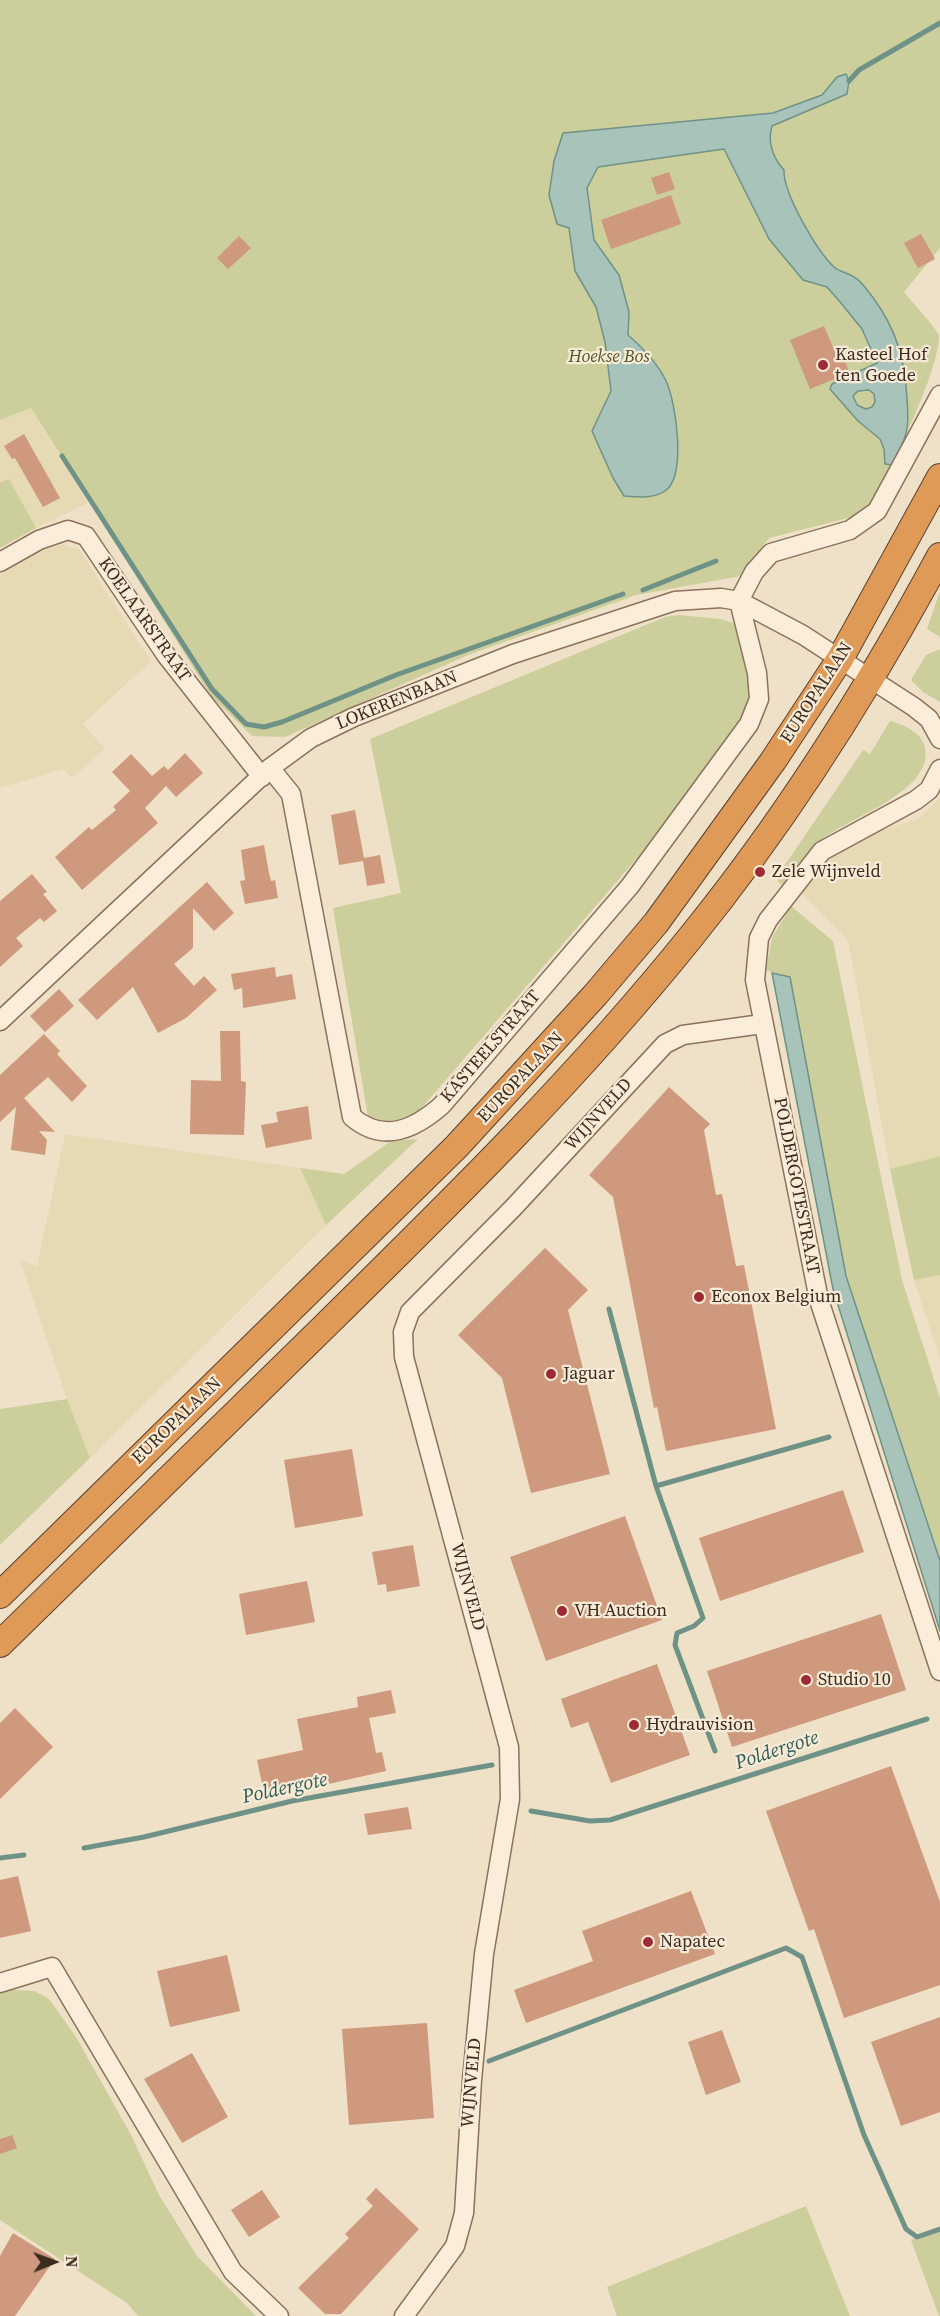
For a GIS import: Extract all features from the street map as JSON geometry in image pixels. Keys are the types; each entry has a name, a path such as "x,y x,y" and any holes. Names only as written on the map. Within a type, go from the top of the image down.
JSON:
{"highway":[{"name":"EUROPALAAN","path":"0,1595 458,1146 531,1068 656,923 773,761 840,659 940,477"},
{"name":"EUROPALAAN","path":"0,1644 475,1178 556,1094 670,963 736,879 794,799 871,680 940,556"}],"street":[{"path":"739,601 754,572 771,553 850,530 877,512 940,394"},
{"name":"KOELAARSTRAAT","path":"0,562 39,540 68,530 86,536 166,655 266,772"},
{"name":"LOKERENBAAN","path":"0,1022 266,772 311,738 354,717 513,654 675,601 721,598 739,601 767,614 871,680"},
{"name":"KASTEELSTRAAT","path":"266,772 291,794 352,1117 371,1130 390,1133 405,1130 425,1120 442,1105 630,886 749,724 759,699 757,673 739,601"},
{"path":"871,680 934,718 940,739"},
{"name":"POLDERGOTESTRAAT","path":"940,769 929,790 922,795 822,851 768,920 759,938 755,980 819,1300 940,1671"},
{"name":"WIJNVELD","path":"404,2316 455,2246 464,2213 472,2080 484,1954 510,1799 509,1747 404,1357 403,1332 410,1312 425,1295 513,1208 665,1044 683,1035 762,1024"},
{"path":"0,1983 52,1967 233,2271 279,2316"}],"shaded area":[{"path":"31,408 88,503 36,528 9,479 0,483 0,420"},
{"path":"62,544 79,549 151,661 83,724 105,749 72,778 64,769 0,788 0,575 41,551"},
{"path":"940,797 940,1156 890,1169 848,940 802,893 837,852 874,833 920,818"},
{"path":"65,1134 300,1168 326,1225 90,1458 67,1399 20,1260 37,1266"},
{"path":"940,1275 940,1359 914,1280"}],"green space":[{"name":"Hoekse Bos","path":"0,0 940,0 940,248 904,292 939,335 937,352 931,374 910,426 873,499 864,514 769,538 741,576 636,595 468,655 285,737 252,736 211,696 31,408 0,420"},
{"path":"9,479 36,528 0,548 0,483"},
{"path":"940,591 940,637 927,629"},
{"path":"679,615 720,619 734,623 749,677 749,699 736,727 669,821 419,1111 394,1120 368,1117 333,908 401,893 370,739 665,617"},
{"path":"940,649 940,702 923,692 911,680 926,655"},
{"path":"890,721 912,730 923,742 924,763 916,777 886,802 821,840 805,856 782,886 776,878 863,750 870,754"},
{"path":"791,906 833,941 902,1280 940,1398 940,1561 846,1276 790,977 772,973 766,969 772,938"},
{"path":"418,1139 326,1225 300,1168 344,1174 391,1141"},
{"path":"940,1156 940,1275 914,1280 890,1169"},
{"path":"67,1399 90,1458 0,1545 0,1409"},
{"path":"0,1989 34,1991 49,1999 76,2037 131,2135 159,2195 197,2256 256,2316 138,2316 127,2303 0,2220"},
{"path":"806,2206 850,2316 617,2316 607,2287"},
{"path":"940,2229 940,2316 939,2316 911,2240"}],"water":[{"path":"846,74 849,81 847,94 772,126 771,144 774,155 784,170 785,180 795,207 810,235 834,267 856,278 873,297 898,345 904,372 908,418 906,434 893,465 885,464 884,449 880,439 858,421 830,389 832,384 877,363 862,329 827,287 803,280 769,239 724,149 598,167 587,188 594,240 619,275 629,312 628,335 649,356 666,381 676,421 678,455 672,483 665,491 655,495 624,496 613,478 592,431 611,391 605,342 596,307 575,271 569,228 557,224 549,195 554,161 563,133 773,113 822,95 837,77","holes":["869,390 874,394 875,402 872,407 866,409 857,405 853,396 858,391"]},
{"path":"772,973 790,977 846,1276 940,1561 940,1631 833,1289"}],"building":[{"path":"669,172 675,189 657,195 651,178"},
{"path":"671,195 681,224 611,249 601,220"},
{"path":"921,234 935,259 918,268 904,243"},
{"path":"239,236 251,248 228,269 217,258"},
{"name":"Kasteel Hof ten Goede","path":"824,326 837,357 843,354 849,373 810,389 790,340"},
{"path":"24,434 60,498 43,507 15,458 12,459 4,446"},
{"path":"185,753 203,773 176,797 166,786 145,808 158,823 82,890 55,857 89,827 92,830 116,810 113,807 130,791 112,772 131,754 152,776 164,766 168,770"},
{"path":"355,810 364,858 380,855 385,883 367,886 363,861 339,865 331,815"},
{"path":"264,845 271,881 275,880 278,898 245,904 240,881 245,880 241,850"},
{"path":"32,874 47,892 43,894 57,911 44,922 40,918 16,938 23,946 0,967 0,901"},
{"path":"207,882 234,913 214,931 193,908 193,948 174,964 194,986 204,976 217,990 186,1018 158,1033 133,987 97,1020 78,1000"},
{"path":"275,967 276,977 292,974 296,999 243,1008 242,988 234,990 231,974"},
{"path":"59,989 74,1006 45,1032 30,1016"},
{"path":"220,1031 240,1031 241,1081 246,1082 244,1135 190,1134 191,1080 221,1081"},
{"path":"44,1034 60,1051 57,1054 87,1086 72,1102 48,1077 24,1098 55,1132 39,1131 47,1140 45,1155 11,1150 16,1107 0,1122 0,1075"},
{"path":"669,1087 710,1124 704,1130 716,1195 722,1194 736,1266 744,1265 776,1429 666,1451 657,1407 654,1408 613,1197 589,1175"},
{"path":"308,1106 312,1139 266,1148 261,1125 278,1122 276,1112"},
{"name":"Jaguar","path":"545,1248 588,1290 568,1310 610,1474 531,1493 502,1378 458,1335"},
{"path":"352,1449 363,1516 295,1528 284,1460"},
{"path":"843,1490 864,1552 720,1601 699,1538"},
{"path":"625,1516 662,1620 546,1661 510,1557"},
{"path":"413,1545 420,1586 387,1592 386,1584 378,1585 372,1552"},
{"path":"307,1581 315,1622 246,1635 239,1594"},
{"name":"Studio 10","path":"881,1614 906,1690 732,1747 707,1671"},
{"name":"Hydrauvision","path":"657,1664 690,1755 611,1783 588,1722 571,1728 561,1699"},
{"path":"391,1690 396,1713 369,1718 376,1753 382,1752 386,1771 311,1788 310,1783 264,1793 257,1760 303,1750 297,1719 358,1707 357,1697"},
{"path":"15,1708 53,1747 0,1799 0,1723"},
{"path":"891,1766 940,1902 940,1985 844,2018 814,1929 809,1931 766,1811"},
{"path":"408,1807 412,1829 368,1835 364,1814"},
{"path":"18,1876 31,1931 0,1938 0,1880"},
{"name":"Napatec","path":"691,1891 715,1954 526,2023 514,1990 593,1961 582,1931"},
{"path":"227,1955 240,2011 170,2027 157,1971"},
{"path":"940,2017 940,2112 901,2126 871,2042"},
{"path":"427,2023 434,2118 349,2125 342,2029"},
{"path":"722,2030 741,2082 706,2095 688,2042"},
{"path":"192,2053 228,2117 182,2143 144,2079"},
{"path":"12,2135 17,2148 0,2154 0,2139"},
{"path":"376,2188 419,2229 341,2314 325,2314 298,2288 349,2238 345,2234 373,2206 366,2199"},
{"path":"262,2190 280,2217 249,2237 231,2210"},
{"path":"13,2233 55,2259 15,2316 0,2316 0,2256"}],"waterway":[{"path":"849,81 859,70 940,23"},
{"path":"62,456 212,689 246,724 264,727 282,722 396,675 623,594"},
{"path":"643,590 716,561"},
{"path":"609,1309 656,1486 703,1618 694,1626 677,1633 675,1645 715,1751"},
{"path":"656,1486 829,1437"},
{"name":"Poldergote","path":"531,1811 590,1821 610,1820 927,1719"},
{"name":"Poldergote","path":"84,1848 144,1837 292,1801 492,1765"},
{"name":"Poldergote","path":"0,1858 24,1855"},
{"path":"489,2061 786,1948 802,1957 864,2135 906,2229 917,2237 940,2229"}],"place":[{"name":"Kasteel Hof ten Goede","path":"823,365"},
{"name":"Zele Wijnveld","path":"760,872"},
{"name":"Econox Belgium","path":"699,1297"},
{"name":"Jaguar","path":"551,1374"},
{"name":"VH Auction","path":"562,1611"},
{"name":"Studio 10","path":"806,1680"},
{"name":"Hydrauvision","path":"634,1725"},
{"name":"Napatec","path":"648,1942"}]}
